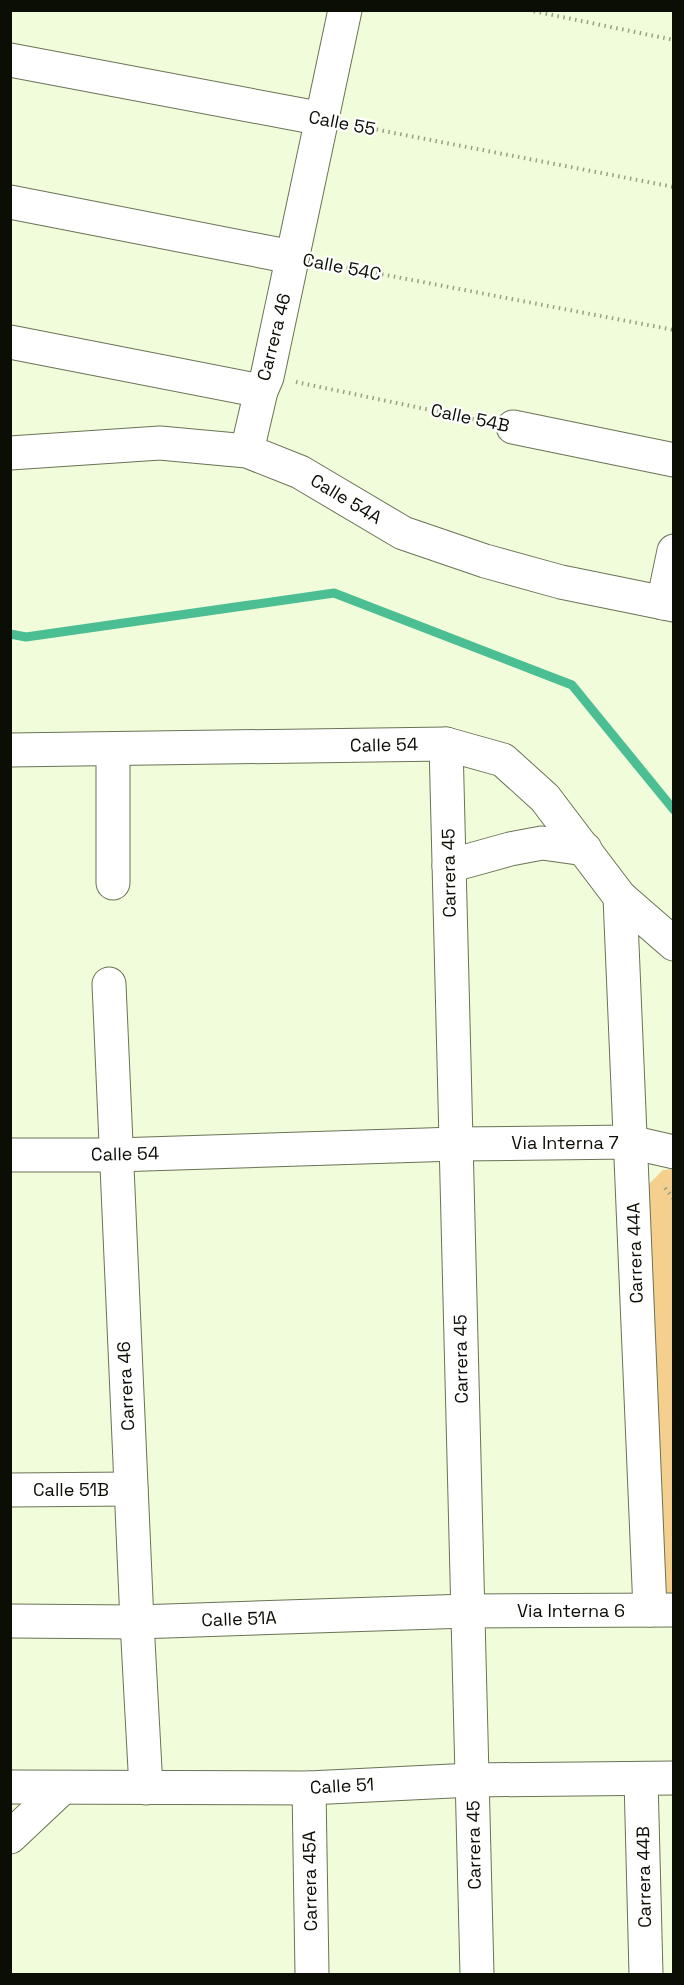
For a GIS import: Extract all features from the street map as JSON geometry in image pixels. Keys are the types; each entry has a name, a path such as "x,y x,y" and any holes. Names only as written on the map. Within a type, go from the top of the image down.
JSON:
{"street":[{"name":"Carrera 46","path":"246,451 264,384 345,10"},
{"name":"Calle 55","path":"10,60 323,119"},
{"name":"Calle 54C","path":"10,202 292,257"},
{"path":"10,342 264,384"},
{"name":"Calle 54B","path":"513,427 674,460"},
{"name":"Calle 54A","path":"10,453 160,443 246,451 300,472 403,533 485,561 561,582 668,604"},
{"path":"668,604 674,551"},
{"name":"Calle 54","path":"10,750 446,744 503,760 545,798 620,897 674,944"},
{"name":"Carrera 45","path":"446,744 477,1974"},
{"path":"113,749 113,883"},
{"path":"449,866 542,843 585,849"},
{"name":"Carrera 44A","path":"620,897 630,1142 662,1610"},
{"name":"Carrera 46","path":"109,984 136,1622 146,1788"},
{"name":"Via Interna 7","path":"456,1144 630,1142 674,1152"},
{"name":"Calle 54","path":"10,1155 115,1155 456,1144"},
{"name":"Calle 51B","path":"10,1490 130,1489"},
{"name":"Via Interna 6","path":"468,1611 662,1610"},
{"name":"Calle 51A","path":"10,1621 136,1622 468,1611"},
{"name":"Calle 51","path":"10,1787 309,1788 472,1780 674,1778"},
{"name":"Carrera 44B","path":"641,1779 646,1974"},
{"path":"10,1837 62,1788"},
{"name":"Carrera 45A","path":"309,1788 312,1974"}],"path":[{"path":"528,10 674,39"},
{"name":"Calle 55","path":"323,119 674,187"},
{"name":"Calle 54C","path":"292,257 674,330"},
{"name":"Calle 54B","path":"264,384 513,427"}],"shaded area":[{"path":"673,1169 673,1597 659,1597 642,1191 663,1170"}],"waterway":[{"path":"10,634 26,637 334,593 572,685 674,810"}]}
